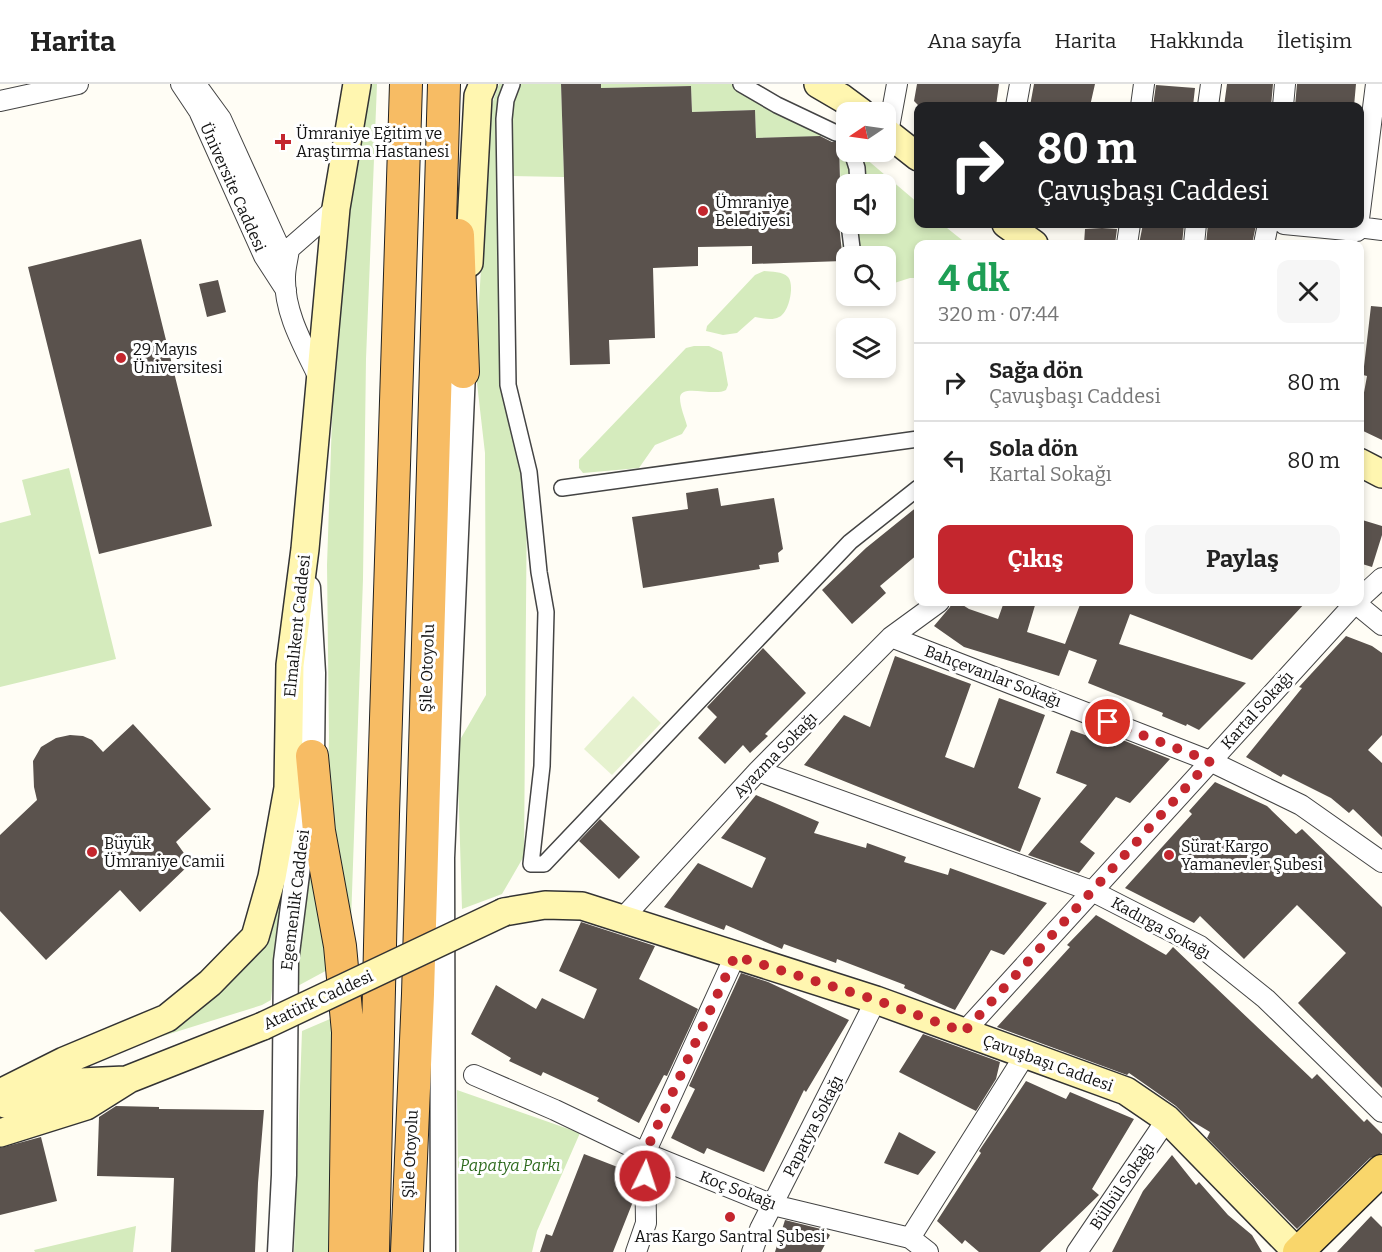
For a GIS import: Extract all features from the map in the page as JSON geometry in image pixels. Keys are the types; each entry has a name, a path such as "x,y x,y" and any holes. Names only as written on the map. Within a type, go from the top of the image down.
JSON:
{"highway":[{"name":"Şile Otoyolu","path":"373,1252 383,814 406,84"},
{"name":"Şile Otoyolu","path":"406,1252 418,994 444,84"},
{"path":"452,84 463,372"},
{"path":"312,756 319,831 340,946 348,1032 345,1252"}],"main road":[{"path":"463,372 478,96 483,84"},
{"path":"818,84 844,98"},
{"name":"Elmalıkent Caddesi","path":"0,1093 64,1061 167,1018 210,983 255,937 272,877 288,788 290,665 305,549 336,208 356,87"},
{"path":"896,140 914,154"},
{"path":"1012,228 1028,240"},
{"path":"1364,465 1382,474"},
{"name":"Çavuşbaşı Caddesi","path":"504,912 545,905 582,906 876,1000 1126,1092 1167,1119 1298,1252"},
{"name":"Atatürk Caddesi","path":"0,1133 83,1094 129,1079 263,1026 504,912"},
{"name":"Atatürk Caddesi","path":"0,1105 83,1094"},
{"path":"1298,1252 1382,1170"}],"street":[{"path":"0,90 25,84"},
{"path":"0,101 78,84"},
{"name":"Üniversite Caddesi","path":"181,84 199,111 264,256 286,290"},
{"name":"Üniversite Caddesi","path":"195,84 220,119 280,249 289,249"},
{"path":"512,84 506,100 504,119 508,384 530,471 539,572 546,612 542,766 531,864 544,864 850,542 914,491"},
{"path":"741,84 777,105 836,133"},
{"path":"893,102 897,84"},
{"path":"1017,102 1020,84"},
{"path":"1142,102 1144,84"},
{"path":"1209,102 1211,84"},
{"path":"1284,102 1286,84"},
{"path":"1364,181 1376,84"},
{"path":"320,380 296,329 285,277 289,249 336,208"},
{"path":"1358,229 1382,230"},
{"path":"443,1252 442,858 463,372"},
{"path":"561,488 914,440"},
{"name":"Egemenlik Caddesi","path":"280,1252 284,1175 286,961 312,756 313,673 305,549"},
{"name":"Kartal Sokağı","path":"1364,594 1382,578"},
{"name":"Ayazma Sokağı","path":"622,919 758,771 891,637 934,606"},
{"name":"Kartal Sokağı","path":"964,1032 1351,606"},
{"path":"1361,606 1382,625"},
{"name":"Bahçevanlar Sokağı","path":"891,637 1210,761 1301,805 1382,862"},
{"name":"Kadırga Sokağı","path":"758,771 1092,891 1200,946 1266,999 1382,1112"},
{"path":"636,1252 646,1223 645,1153 735,956"},
{"name":"Papatya Sokağı","path":"752,1252 773,1205 876,1000"},
{"path":"928,1252 910,1238 1025,1054"},
{"name":"Koç Sokağı","path":"474,1075 645,1153 773,1205 910,1238"},
{"name":"Bülbül Sokağı","path":"1077,1252 1167,1119"}],"green space":[{"path":"367,84 377,84 366,359 363,579 350,950 327,830 329,737 327,565 332,419 343,227"},
{"path":"499,84 561,84 564,177 511,176 505,402 527,486 524,856 502,894 462,909 457,745 486,695 485,453 475,366 491,107"},
{"path":"601,84 758,84 836,136 756,138 755,110 692,112 691,86 601,88"},
{"path":"840,162 870,162 884,174 840,174"},
{"path":"896,184 914,200 914,228 947,228 962,240 914,240 914,278 896,282 896,246 843,246 842,234 896,234"},
{"path":"764,271 783,274 790,281 790,298 783,314 773,319 755,317 737,333 723,335 706,331 707,326 755,275"},
{"path":"709,346 722,352 728,385 726,390 721,392 686,391 681,394 681,405 687,426 682,434 655,445 639,468 583,473 579,468 579,460 686,348"},
{"path":"69,468 116,659 0,687 0,523 31,515 22,480"},
{"path":"633,696 661,723 612,775 584,749"},
{"path":"311,842 331,968 294,988"},
{"path":"283,885 271,1000 262,1005 147,1041 198,1008 245,968 267,934"},
{"path":"337,1016 331,1252 294,1252 302,1031"},
{"name":"Papatya Parkı","path":"457,1090 580,1133 537,1231 532,1252 459,1252"},
{"path":"136,1226 133,1252 35,1252 34,1250"}],"building":[{"name":"Ümraniye Belediyesi","path":"561,84 601,84 601,88 691,86 692,112 755,110 756,138 820,136 836,142 836,162 840,162 840,174 836,174 836,234 840,234 841,246 836,246 836,261 752,264 752,246 698,247 698,266 653,268 655,338 609,340 610,364 570,365"},
{"path":"917,84 999,84 997,102 914,101"},
{"path":"1034,84 1095,84 1091,102 1031,102"},
{"path":"1227,84 1273,84 1271,102 1225,102"},
{"path":"1297,84 1356,84 1354,102 1295,102"},
{"path":"1156,85 1195,88 1193,102 1154,102"},
{"path":"1142,228 1184,228 1182,240 1140,240"},
{"path":"1208,228 1255,228 1253,240 1206,240"},
{"path":"1085,229 1117,229 1116,240 1084,240"},
{"path":"141,239 212,526 99,554 28,267"},
{"path":"218,280 226,312 207,317 199,284"},
{"path":"1371,306 1382,307 1382,440 1364,431 1364,392 1367,376 1364,375"},
{"path":"718,488 721,506 774,498 783,549 778,553 779,562 759,565 760,569 643,588 632,517 688,509 686,493"},
{"path":"914,509 914,557 880,586 886,593 852,624 822,590 866,548"},
{"path":"1364,521 1382,526 1382,535 1372,567 1364,565"},
{"path":"964,606 998,619 1003,606 1035,606 1027,632 1065,644 1079,606 1302,606 1252,660 1130,614 1119,644 1246,683 1199,730 1088,683 1097,660 1069,650 1059,676 964,647 934,626 950,607"},
{"path":"1346,636 1372,646 1382,653 1382,735 1368,750 1382,763 1382,837 1353,809 1349,813 1331,798 1283,774 1281,777 1246,757 1302,688 1299,687"},
{"path":"763,648 806,693 765,734 768,736 750,753 743,745 725,764 698,738 717,717 707,707"},
{"path":"895,656 971,684 945,757 974,768 999,698 1045,715 1018,788 1041,798 1020,852 804,765 844,715 870,727"},
{"name":"Büyük Ümraniye Camii","path":"133,724 211,809 176,842 191,863 140,912 120,890 46,960 0,911 0,835 37,800 33,761 41,747 56,738 70,735 83,736 92,740 103,752"},
{"path":"1071,730 1116,746 1120,739 1170,759 1130,803 1116,797 1080,842 1095,853 1079,873 1028,855 1087,785 1056,773"},
{"path":"1215,782 1267,806 1296,834 1302,829 1382,907 1382,1088 1298,1003 1346,953 1297,905 1244,959 1200,916 1194,923 1125,888 1192,814 1189,811"},
{"path":"756,795 819,822 814,833 866,848 867,843 906,857 904,862 948,875 950,868 1047,903 1004,955 991,950 955,1010 904,988 905,985 837,959 836,963 784,944 782,949 726,925 724,930 664,907 698,863 752,888 766,858 721,838"},
{"path":"600,819 640,857 619,879 579,841"},
{"path":"1096,915 1166,955 1173,947 1312,1079 1317,1074 1364,1122 1367,1119 1382,1134 1382,1153 1370,1158 1297,1229 1207,1138 1210,1132 1190,1120 1176,1106 1129,1073 1127,1075 997,1027 1070,947 1067,945"},
{"path":"581,922 655,946 639,979 698,1009 667,1076 664,1075 639,1123 597,1101 599,1098 543,1072 541,1076 509,1061 511,1058 471,1034 496,985 536,1009 542,998 584,1019 597,989 559,971"},
{"path":"741,973 768,982 849,1020 806,1092 804,1090 764,1172 707,1148 704,1154 671,1138 695,1089 689,1086"},
{"path":"923,1034 1000,1062 996,1079 976,1111 899,1072"},
{"path":"1026,1081 1066,1099 1070,1092 1134,1119 1092,1189 1099,1195 1040,1252 979,1252 965,1240 962,1244 937,1221 981,1153 979,1151"},
{"path":"116,1106 159,1107 159,1109 264,1110 255,1252 171,1252 174,1178 97,1176 99,1117"},
{"path":"899,1132 936,1152 918,1175 884,1163"},
{"path":"41,1137 57,1201 0,1215 0,1148"},
{"path":"584,1154 633,1173 634,1199 613,1252 540,1252 546,1234 552,1236"},
{"path":"1172,1155 1196,1185 1199,1182 1228,1215 1252,1235 1262,1252 1112,1252 1143,1191"},
{"path":"1371,1216 1382,1227 1382,1252 1337,1252"},
{"path":"785,1220 821,1229 830,1235 821,1252 775,1252"}],"place":[{"name":"Ümraniye Eğitim ve Araştırma Hastanesi","path":"283,142"},
{"name":"Ümraniye Belediyesi","path":"703,211"},
{"name":"29 Mayıs Üniversitesi","path":"121,358"},
{"name":"Büyük Ümraniye Camii","path":"92,852"},
{"name":"Sürat Kargo Yamanevler Şubesi","path":"1169,855"},
{"name":"Aras Kargo Santral Şubesi","path":"730,1217"}],"route":[{"path":"645,1176 645,1153 735,956 876,1000 964,1032 1210,761 1108,722"}]}
